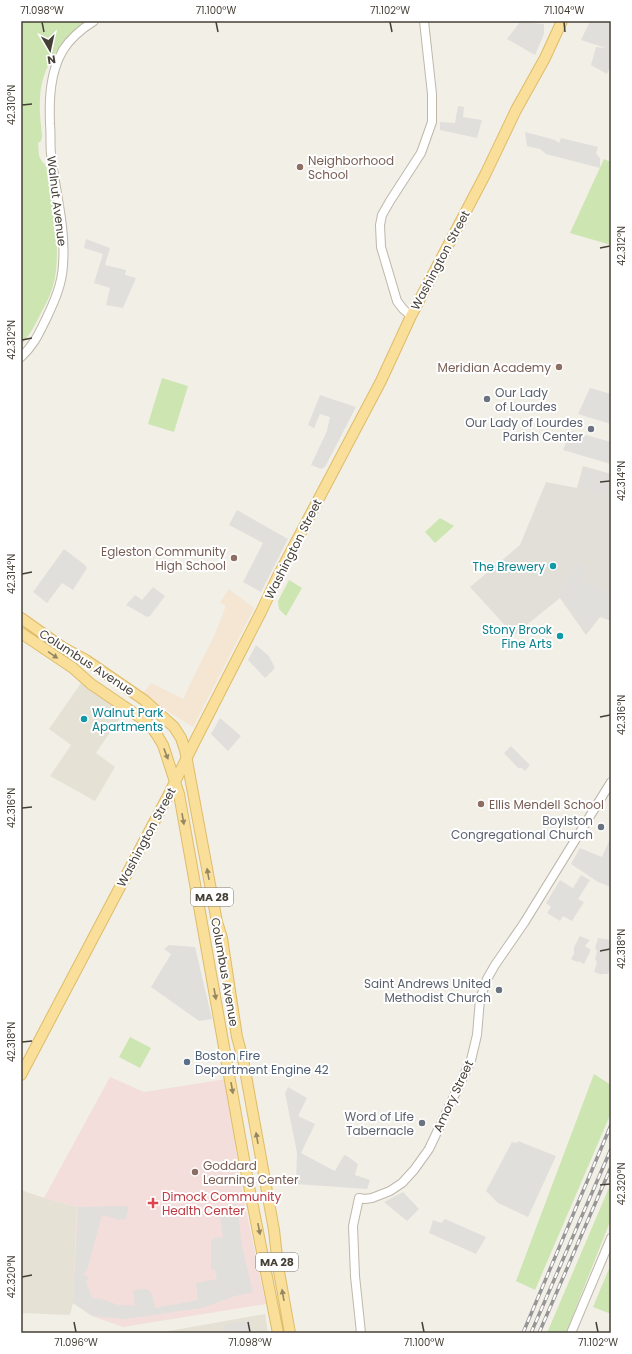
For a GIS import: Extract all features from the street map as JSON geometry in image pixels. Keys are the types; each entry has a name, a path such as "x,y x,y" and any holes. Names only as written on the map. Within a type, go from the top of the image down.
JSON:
{"main road":[{"name":"Washington Street","path":"21,1075 176,780 289,554 381,381 411,316 488,168 516,110 545,58 562,21"},
{"name":"Columbus Avenue","path":"21,618 138,695 153,707 177,732 184,745 217,922 222,938 236,1037 245,1067 274,1230 278,1266 290,1333"},
{"name":"Columbus Avenue","path":"21,633 73,668 91,684 144,719 162,743 176,780 248,1179 278,1333"}],"street":[{"name":"Walnut Avenue","path":"21,357 34,344 41,332 55,301 61,280 63,265 60,209 51,153 49,105 51,87 56,67 63,50 73,39 94,21"},
{"path":"411,316 397,301 381,247 380,225 382,215 390,201 422,153 432,122 432,94 424,21"},
{"name":"Amory Street","path":"361,1333 355,1276 353,1236 353,1226 359,1198 372,1198 390,1191 402,1183 414,1170 429,1149 471,1060 477,1035 480,999 487,979 610,786"},
{"path":"571,1333 611,1238"}],"shaded area":[{"path":"590,21 611,21 611,65 607,74 591,65 596,47 606,48 581,40"},
{"path":"520,22 544,24 544,34 535,55 507,39"},
{"path":"458,106 464,107 463,117 482,120 477,138 440,130 440,122 455,123"},
{"path":"525,132 555,140 559,143 561,138 598,147 596,153 600,158 600,168 546,154 540,149 527,146"},
{"path":"86,239 110,248 105,265 126,270 125,275 136,278 123,308 106,305 110,288 94,283 103,254 84,248"},
{"path":"590,388 611,394 611,424 578,414"},
{"path":"320,395 356,407 325,467 321,469 311,465 327,431 330,417 320,414 314,428 308,425"},
{"path":"571,431 611,442 611,464 563,450"},
{"name":"The Brewery","path":"583,466 611,474 611,621 600,617 586,635 560,598 514,635 470,587 520,545 546,482 577,488"},
{"path":"585,469 611,476 611,497 580,488"},
{"path":"237,510 288,539 261,592 243,582 263,543 229,525"},
{"path":"64,549 87,568 73,590 62,583 47,603 33,592"},
{"path":"577,562 587,568 581,578 603,591 611,593 611,619 600,615 586,632 559,593"},
{"path":"153,587 165,596 150,616 147,617 126,605 135,595 142,600"},
{"path":"229,589 254,608 193,727 142,695 151,683 183,699 215,634 226,606 220,602"},
{"path":"256,645 269,656 275,668 265,678 248,660"},
{"name":"Walnut Park Apartments","path":"81,683 124,712 96,753 115,767 95,801 50,776 71,745 49,729"},
{"path":"220,718 241,736 228,751 211,734"},
{"path":"511,746 530,765 525,771 522,768 518,768 504,753"},
{"path":"609,841 611,842 611,887 598,882 571,864 580,848 602,857"},
{"path":"581,875 590,880 578,899 584,902 572,921 563,916 560,921 547,913 551,907 546,903 560,880 573,888"},
{"path":"580,936 590,940 585,946 591,950 584,964 571,959 574,954 574,947"},
{"path":"598,938 611,940 611,963 608,974 602,975 594,972 597,962 595,959 597,951 595,948"},
{"path":"169,945 195,947 212,1019 199,1021 151,987 171,954 164,949"},
{"name":"Dimock Community Health Center","path":"110,1077 144,1092 226,1079 241,1186 266,1304 123,1327 92,1316 73,1303 77,1207 44,1198"},
{"path":"288,1087 307,1098 298,1116 315,1124 301,1153 335,1171 344,1155 347,1156 358,1164 355,1175 370,1180 367,1189 296,1184 297,1153 285,1093"},
{"path":"518,1141 556,1156 528,1217 498,1203 486,1191 512,1142 517,1143"},
{"path":"21,1190 77,1207 73,1303 70,1315 21,1313"},
{"path":"403,1192 419,1209 407,1221 384,1202"},
{"path":"230,1204 237,1204 242,1247 253,1292 235,1296 202,1308 125,1319 92,1316 73,1303 78,1207 129,1206 126,1219 119,1220 102,1215 87,1270 83,1274 89,1277 86,1282 92,1299 99,1298 118,1305 135,1306 133,1290 148,1289 152,1294 155,1308 198,1300 196,1283 217,1279 215,1269 211,1270 211,1241 215,1238 223,1237 220,1216 225,1215 224,1211"},
{"path":"445,1219 486,1237 476,1254 429,1233 433,1220 441,1223"},
{"path":"265,1314 268,1333 158,1333"},
{"path":"249,1320 251,1333 226,1333 224,1325"}],"green space":[{"path":"21,21 86,21 61,45 54,55 44,76 41,87 40,108 42,136 41,141 38,143 40,158 47,168 52,198 57,245 56,274 45,306 33,328 21,345"},
{"path":"604,159 611,162 611,245 570,233"},
{"path":"162,378 188,386 174,432 148,424"},
{"path":"440,518 454,526 435,543 425,532"},
{"path":"289,580 302,588 286,616 279,609 278,601"},
{"path":"130,1037 151,1048 140,1068 119,1057"},
{"path":"594,1074 611,1085 611,1113 535,1290 516,1281"},
{"path":"611,1183 611,1219 566,1333 547,1333"},
{"path":"611,1264 611,1314 593,1307"}],"railway":[{"path":"523,1333 611,1125"},
{"path":"531,1333 611,1149"},
{"path":"539,1333 611,1167"}],"place":[{"name":"Neighborhood School","path":"300,167"},
{"name":"Meridian Academy","path":"559,367"},
{"name":"Our Lady of Lourdes","path":"487,399"},
{"name":"Our Lady of Lourdes Parish Center","path":"591,429"},
{"name":"Egleston Community High School","path":"234,558"},
{"name":"The Brewery","path":"553,566"},
{"name":"Stony Brook Fine Arts","path":"560,636"},
{"name":"Walnut Park Apartments","path":"84,719"},
{"name":"Ellis Mendell School","path":"481,804"},
{"name":"Boylston Congregational Church","path":"601,827"},
{"name":"Saint Andrews United Methodist Church","path":"499,990"},
{"name":"Boston Fire Department Engine 42","path":"187,1062"},
{"name":"Word of Life Tabernacle","path":"422,1123"},
{"name":"Goddard Learning Center","path":"195,1172"},
{"name":"Dimock Community Health Center","path":"153,1203"}]}
